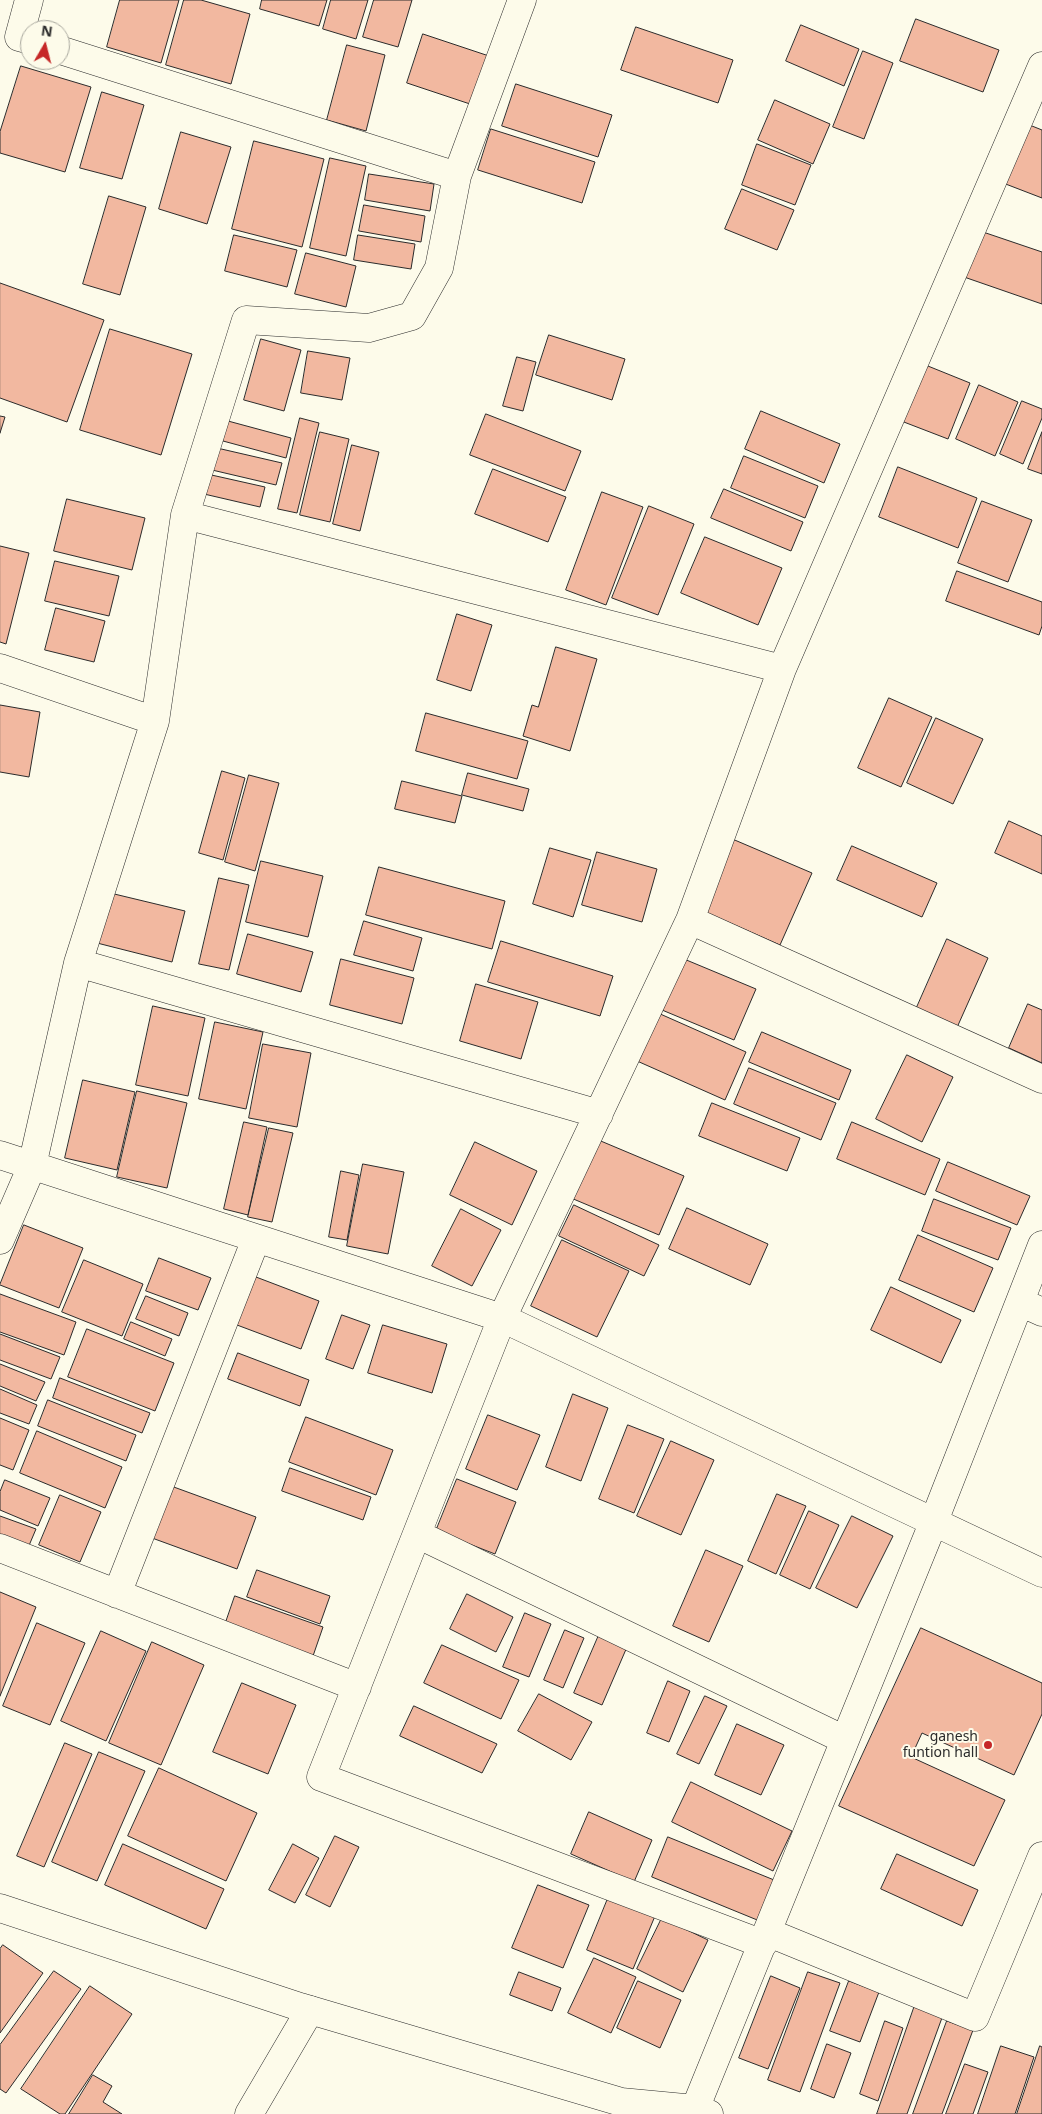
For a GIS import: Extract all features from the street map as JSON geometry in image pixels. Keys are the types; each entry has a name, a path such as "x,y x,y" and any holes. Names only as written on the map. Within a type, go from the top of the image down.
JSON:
{"street":[{"path":"23,20 29,0"},
{"path":"0,1240 32,1166 78,963 156,721 184,515 246,320 369,328 412,316 439,268 457,176 522,0"},
{"path":"70,53 457,176"},
{"path":"1042,66 782,670 690,920 502,1318 321,1778 765,1938 975,2017 1042,1856"},
{"path":"184,515 782,670"},
{"path":"0,668 156,721"},
{"path":"690,920 1042,1079"},
{"path":"78,963 599,1114"},
{"path":"0,1156 502,1318 1042,1572"},
{"path":"117,1594 256,1239"},
{"path":"0,1908 310,2010 621,2102 702,2112 765,1938 934,1521 1031,1307 1042,1245"},
{"path":"417,1534 845,1740"},
{"path":"0,1548 357,1687"},
{"path":"250,2114 310,2010"}],"building":[{"path":"120,0 179,0 161,63 107,47"},
{"path":"184,0 201,0 250,14 231,84 166,65"},
{"path":"262,0 327,0 319,26 260,9"},
{"path":"331,0 368,0 356,39 323,29"},
{"path":"374,0 412,0 398,47 363,37"},
{"path":"916,19 999,50 983,92 900,61"},
{"path":"801,25 859,49 844,86 786,61"},
{"path":"636,27 733,60 718,103 621,70"},
{"path":"423,34 495,58 479,107 407,83"},
{"path":"347,45 385,55 366,131 327,120"},
{"path":"863,51 893,63 864,139 833,127"},
{"path":"20,69 34,70 91,87 65,172 0,153 0,132"},
{"path":"516,84 612,115 598,157 502,126"},
{"path":"102,92 144,105 122,179 80,168"},
{"path":"775,100 830,124 813,164 758,140"},
{"path":"1027,124 1042,130 1042,198 1003,183"},
{"path":"491,129 595,162 582,203 478,170"},
{"path":"181,132 231,147 207,224 159,209"},
{"path":"254,141 324,159 302,247 232,229"},
{"path":"757,144 811,165 795,205 742,185"},
{"path":"330,158 366,166 346,256 310,248"},
{"path":"369,174 434,184 430,211 365,200"},
{"path":"742,189 794,210 777,250 725,229"},
{"path":"109,196 146,207 120,295 83,284"},
{"path":"364,205 425,216 421,242 359,231"},
{"path":"980,231 1042,252 1042,304 964,277"},
{"path":"234,235 297,250 287,287 225,271"},
{"path":"358,235 415,244 411,269 354,260"},
{"path":"306,253 356,266 346,307 295,294"},
{"path":"0,283 104,320 67,422 0,398"},
{"path":"110,329 192,354 161,455 80,430"},
{"path":"549,335 625,359 612,400 536,375"},
{"path":"261,339 301,350 284,411 244,400"},
{"path":"308,351 350,358 342,400 301,393"},
{"path":"517,357 536,362 523,411 503,406"},
{"path":"918,362 970,383 948,439 896,419"},
{"path":"979,385 1018,402 995,456 956,439"},
{"path":"1022,401 1042,409 1042,418 1023,464 1000,454"},
{"path":"761,411 840,444 824,483 745,449"},
{"path":"486,414 581,451 565,491 470,455"},
{"path":"0,416 5,417 0,433"},
{"path":"300,418 319,423 297,513 278,509"},
{"path":"228,421 291,438 286,458 223,441"},
{"path":"320,432 349,439 330,522 300,515"},
{"path":"1042,432 1042,474 1028,469"},
{"path":"352,445 379,452 360,531 333,524"},
{"path":"217,448 282,463 276,485 212,470"},
{"path":"744,456 818,486 805,518 731,488"},
{"path":"898,467 977,498 958,548 879,517"},
{"path":"493,469 566,497 548,542 475,514"},
{"path":"207,474 265,487 260,507 204,494"},
{"path":"724,489 803,522 791,551 711,518"},
{"path":"602,492 643,507 606,605 566,590"},
{"path":"67,499 145,518 132,570 54,551"},
{"path":"982,501 1032,520 1008,582 958,563"},
{"path":"649,506 694,524 658,615 612,598"},
{"path":"705,537 782,568 758,625 681,593"},
{"path":"0,546 29,553 6,644 0,642"},
{"path":"55,561 119,576 109,616 45,601"},
{"path":"957,571 1042,602 1042,626 1039,635 946,601"},
{"path":"56,608 105,621 94,662 45,650"},
{"path":"457,614 492,625 471,691 437,680"},
{"path":"556,647 597,659 570,751 523,736 532,705 538,707"},
{"path":"889,698 932,717 901,787 858,768"},
{"path":"0,705 40,712 29,777 0,772"},
{"path":"426,713 528,741 517,779 416,751"},
{"path":"936,718 983,739 953,804 907,783"},
{"path":"222,771 245,778 223,860 199,853"},
{"path":"468,773 529,789 523,811 462,795"},
{"path":"249,775 279,783 255,871 225,862"},
{"path":"402,781 462,796 455,823 395,809"},
{"path":"1009,821 1042,836 1042,874 995,853"},
{"path":"730,838 812,873 780,945 698,909"},
{"path":"852,846 937,883 922,917 837,880"},
{"path":"550,848 591,860 573,917 533,904"},
{"path":"597,852 657,869 642,922 582,905"},
{"path":"261,861 323,876 308,937 246,922"},
{"path":"379,867 505,901 492,949 366,915"},
{"path":"219,878 249,885 229,970 199,964"},
{"path":"106,892 185,911 172,962 93,942"},
{"path":"364,921 422,938 413,971 354,955"},
{"path":"248,934 313,952 301,992 237,974"},
{"path":"947,939 988,958 955,1032 914,1014"},
{"path":"501,941 613,976 600,1016 488,982"},
{"path":"341,959 414,978 402,1024 330,1005"},
{"path":"684,959 756,989 734,1040 662,1010"},
{"path":"476,984 538,1002 521,1059 460,1041"},
{"path":"1028,1004 1042,1010 1042,1063 1009,1048"},
{"path":"153,1006 205,1018 188,1096 136,1085"},
{"path":"658,1013 746,1052 725,1100 637,1061"},
{"path":"215,1022 263,1032 246,1109 199,1099"},
{"path":"762,1032 851,1070 839,1100 749,1062"},
{"path":"263,1044 311,1053 297,1127 249,1118"},
{"path":"907,1055 953,1077 922,1142 876,1119"},
{"path":"749,1068 836,1103 821,1140 734,1104"},
{"path":"83,1080 135,1092 117,1170 65,1158"},
{"path":"137,1091 187,1103 167,1188 117,1177"},
{"path":"712,1103 800,1138 787,1171 699,1136"},
{"path":"244,1122 267,1127 248,1215 224,1209"},
{"path":"852,1122 940,1159 925,1195 837,1159"},
{"path":"269,1128 293,1133 272,1222 248,1217"},
{"path":"596,1139 684,1176 659,1235 571,1198"},
{"path":"475,1142 537,1171 512,1225 450,1195"},
{"path":"948,1162 1030,1196 1017,1225 936,1191"},
{"path":"363,1164 404,1172 388,1254 347,1246"},
{"path":"341,1171 359,1175 347,1240 329,1237"},
{"path":"934,1199 1011,1228 998,1260 922,1231"},
{"path":"574,1205 659,1245 644,1276 559,1236"},
{"path":"687,1208 768,1244 750,1285 669,1249"},
{"path":"461,1209 501,1230 472,1286 432,1266"},
{"path":"24,1225 83,1248 59,1308 0,1285"},
{"path":"918,1235 993,1268 974,1312 899,1280"},
{"path":"562,1240 629,1271 597,1337 531,1306"},
{"path":"159,1258 211,1278 198,1310 146,1291"},
{"path":"84,1260 143,1284 122,1336 62,1312"},
{"path":"256,1277 319,1301 301,1349 237,1325"},
{"path":"891,1287 961,1320 941,1363 871,1330"},
{"path":"0,1294 76,1322 64,1355 0,1332"},
{"path":"146,1296 188,1313 179,1336 136,1319"},
{"path":"342,1315 370,1325 353,1369 326,1359"},
{"path":"131,1322 172,1339 165,1356 124,1339"},
{"path":"383,1325 447,1344 432,1393 368,1373"},
{"path":"87,1329 174,1363 155,1411 68,1377"},
{"path":"0,1334 60,1357 51,1379 0,1360"},
{"path":"238,1353 309,1380 300,1406 228,1379"},
{"path":"0,1364 45,1382 36,1401 0,1386"},
{"path":"60,1378 150,1413 142,1433 53,1398"},
{"path":"0,1389 37,1405 29,1424 0,1413"},
{"path":"573,1394 608,1408 581,1481 546,1467"},
{"path":"48,1400 136,1435 126,1461 38,1426"},
{"path":"488,1415 540,1435 517,1490 466,1469"},
{"path":"306,1417 393,1450 376,1495 289,1462"},
{"path":"0,1418 29,1430 13,1470 0,1465"},
{"path":"628,1425 664,1439 634,1513 599,1499"},
{"path":"37,1431 122,1467 105,1508 20,1473"},
{"path":"671,1441 714,1460 681,1535 637,1516"},
{"path":"290,1468 371,1497 363,1520 282,1491"},
{"path":"457,1479 516,1502 495,1554 436,1531"},
{"path":"5,1480 50,1498 38,1526 0,1510 0,1492"},
{"path":"171,1486 256,1517 237,1569 152,1538"},
{"path":"777,1494 806,1506 776,1574 748,1561"},
{"path":"60,1495 101,1512 80,1562 39,1545"},
{"path":"809,1511 839,1525 810,1589 780,1575"},
{"path":"0,1516 36,1529 25,1555 0,1545"},
{"path":"852,1516 893,1536 857,1608 816,1588"},
{"path":"706,1550 743,1566 709,1642 673,1626"},
{"path":"257,1570 330,1596 320,1624 247,1597"},
{"path":"0,1592 36,1607 0,1696"},
{"path":"467,1594 513,1617 496,1652 450,1629"},
{"path":"235,1596 323,1627 313,1656 225,1625"},
{"path":"525,1613 551,1624 529,1677 503,1667"},
{"path":"37,1623 85,1643 50,1725 3,1706"},
{"path":"602,1628 630,1640 602,1705 574,1693"},
{"name":"ganesh funtion hall","path":"921,1628 1042,1683 1042,1714 1014,1775 922,1733 911,1757 1005,1800 974,1866 839,1806"},
{"path":"565,1630 584,1638 563,1688 544,1680"},
{"path":"101,1631 146,1651 106,1741 61,1721"},
{"path":"152,1642 204,1665 161,1765 109,1743"},
{"path":"442,1645 519,1680 501,1719 424,1683"},
{"path":"668,1681 690,1691 669,1742 647,1733"},
{"path":"242,1683 296,1705 268,1774 213,1752"},
{"path":"539,1694 592,1722 571,1760 518,1731"},
{"path":"705,1696 727,1706 699,1764 677,1754"},
{"path":"414,1706 497,1744 482,1773 400,1736"},
{"path":"737,1724 784,1745 761,1795 715,1775"},
{"path":"65,1743 92,1754 44,1867 17,1856"},
{"path":"99,1752 145,1771 97,1881 52,1862"},
{"path":"159,1768 257,1813 226,1881 128,1836"},
{"path":"691,1782 792,1831 773,1871 672,1822"},
{"path":"589,1812 652,1840 634,1882 571,1854"},
{"path":"335,1836 359,1847 330,1907 306,1895"},
{"path":"668,1837 784,1884 767,1924 652,1877"},
{"path":"123,1844 224,1889 206,1929 105,1885"},
{"path":"293,1844 319,1858 295,1903 269,1890"},
{"path":"897,1854 978,1890 962,1926 881,1889"},
{"path":"538,1885 589,1905 563,1968 512,1948"},
{"path":"609,1896 655,1916 633,1969 587,1950"},
{"path":"662,1918 708,1940 683,1992 637,1969"},
{"path":"3,1945 43,1973 0,2033 0,1949"},
{"path":"594,1958 636,1977 611,2033 568,2013"},
{"path":"54,1971 81,1989 6,2093 0,2089 0,2045"},
{"path":"519,1972 561,1988 552,2011 510,1995"},
{"path":"808,1972 840,1983 800,2092 768,2080"},
{"path":"771,1976 800,1988 768,2069 739,2058"},
{"path":"638,1981 681,2000 660,2048 617,2028"},
{"path":"849,1981 879,1992 860,2042 830,2031"},
{"path":"90,1986 132,2014 65,2114 60,2114 21,2089"},
{"path":"915,2005 943,2015 907,2114 877,2114"},
{"path":"885,2021 903,2028 878,2101 860,2094"},
{"path":"947,2021 973,2030 942,2114 913,2114"},
{"path":"827,2044 851,2053 834,2098 811,2089"},
{"path":"1001,2046 1034,2057 1015,2114 978,2114"},
{"path":"1040,2046 1042,2047 1042,2114 1017,2114"},
{"path":"965,2064 988,2072 973,2114 946,2114"},
{"path":"93,2075 112,2086 103,2102 122,2114 69,2114"}],"place":[{"name":"ganesh funtion hall","path":"988,1745"}]}
